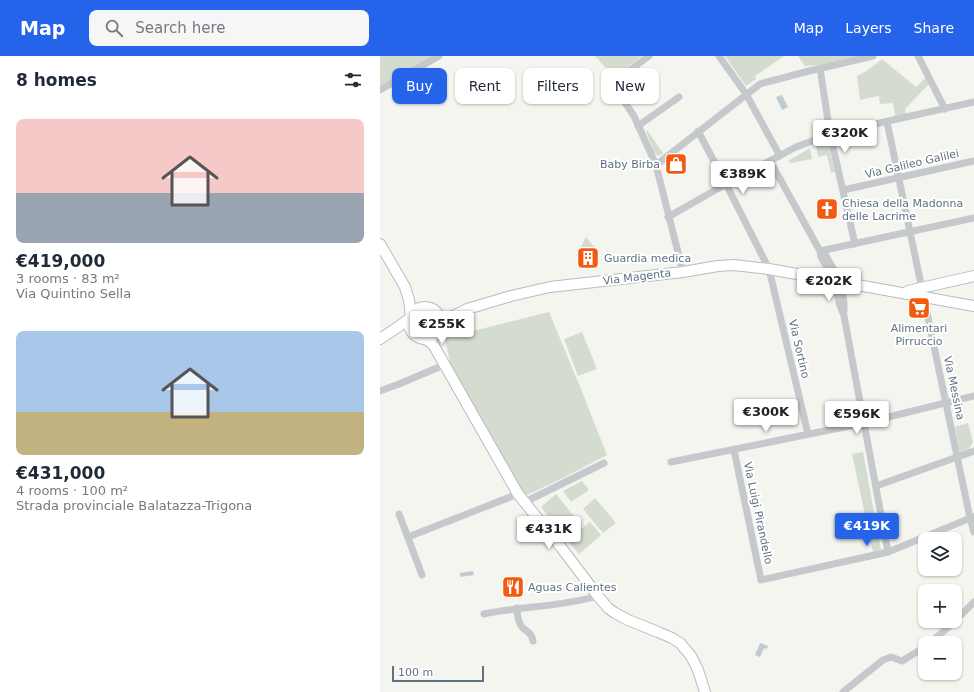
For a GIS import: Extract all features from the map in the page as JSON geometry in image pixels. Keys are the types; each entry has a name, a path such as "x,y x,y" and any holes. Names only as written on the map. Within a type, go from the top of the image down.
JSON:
{"street":[{"path":"380,90 439,56"},
{"path":"649,56 618,79 613,85 634,116 656,165 683,272"},
{"path":"719,56 746,94 780,156"},
{"path":"656,165 760,84 873,56"},
{"path":"918,56 946,109"},
{"path":"820,68 830,134 855,244"},
{"path":"638,126 679,97"},
{"path":"668,217 796,147 830,134 974,102"},
{"name":"Via Messina","path":"887,122 974,532"},
{"name":"Via Sortino","path":"698,131 769,269 808,434"},
{"path":"770,161 820,251 821,256 837,281 836,286 839,303 844,316 888,552 972,517"},
{"name":"Via Galileo Galilei","path":"843,190 974,161"},
{"path":"820,251 974,218"},
{"path":"380,244 405,287 413,296 440,317 444,365"},
{"name":"Via Magenta","path":"467,309 511,296 550,287 734,265 769,269 902,293 923,292"},
{"path":"923,292 974,276"},
{"path":"405,287 409,300 411,317 410,325 412,332"},
{"path":"923,292 974,306"},
{"path":"382,338 398,328 419,308 441,312 467,309"},
{"path":"425,339 435,336 441,327 453,316 467,309"},
{"path":"382,338 402,331 407,331 425,339 434,346 522,498 598,596 608,608 615,613 680,643 691,656 698,670 705,692"},
{"path":"380,391 406,382 444,365"},
{"path":"672,462 864,423 974,396"},
{"name":"Via Luigi Pirandello","path":"734,450 761,580 888,552"},
{"path":"876,486 974,451"},
{"path":"408,537 522,498 604,462"},
{"path":"399,514 422,575"},
{"path":"484,614 501,610 571,603 598,596"},
{"path":"938,636 954,623 974,602"},
{"path":"517,608 519,622 532,636 533,641"},
{"path":"843,692 883,660 891,657 902,661 918,651"}],"shaded area":[{"path":"380,56 434,56 413,68 392,68 392,80 380,87"},
{"path":"595,56 642,56 626,68 606,68"},
{"path":"725,56 784,56 755,76 756,79 746,86"},
{"path":"798,56 860,56 827,64 805,66"},
{"path":"882,59 916,87 927,76 930,83 905,109 906,115 895,117 893,103 880,104 879,96 860,100 857,76 868,70"},
{"path":"782,95 788,107 782,110 776,97"},
{"path":"647,130 663,153 659,156 655,154 646,131"},
{"path":"826,139 835,172 831,173 827,155 818,157 816,145"},
{"path":"810,148 812,159 791,163 788,161"},
{"path":"586,237 597,250 576,256"},
{"path":"549,312 607,455 525,496 452,373 445,338"},
{"path":"426,313 434,316 437,324 434,332 426,335 418,332 415,324 418,316"},
{"path":"582,332 597,369 578,376 564,339"},
{"path":"968,423 973,442 969,449 960,452 955,427"},
{"path":"863,452 881,550 873,552 852,454"},
{"path":"582,481 588,488 588,491 571,502 563,491"},
{"path":"556,494 580,524 565,537 541,507"},
{"path":"595,498 616,523 603,533 583,509"},
{"path":"590,522 601,535 579,554 567,540"},
{"path":"473,571 474,575 460,577 460,573"},
{"path":"760,643 768,646 767,649 764,648 760,657 755,655"}],"place":[{"name":"Baby Birba","path":"676,164"},
{"name":"Chiesa della Madonna delle Lacrime","path":"827,209"},
{"name":"Guardia medica","path":"588,258"},
{"name":"Alimentari Pirruccio","path":"919,308"},
{"name":"Aguas Calientes","path":"513,587"}]}
